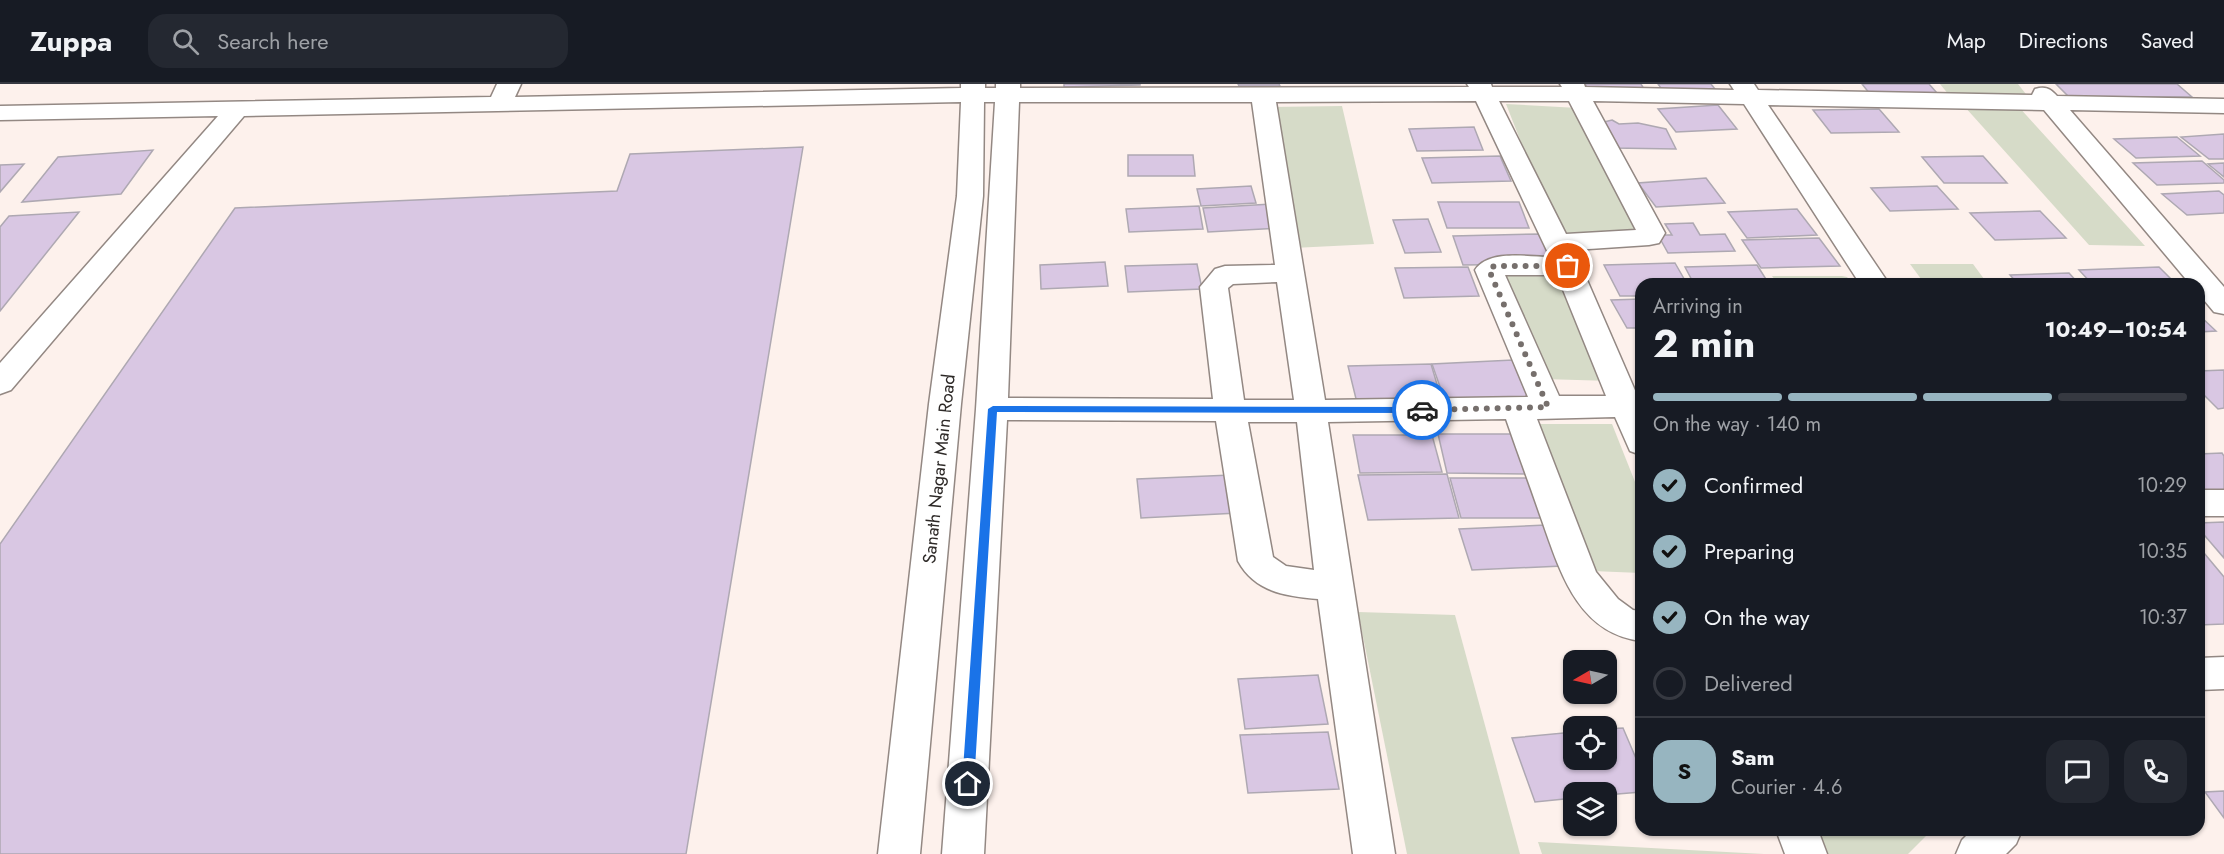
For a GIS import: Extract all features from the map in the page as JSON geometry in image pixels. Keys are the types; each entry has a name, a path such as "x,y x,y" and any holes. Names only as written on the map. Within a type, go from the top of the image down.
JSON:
{"street":[{"path":"2034,84 2201,278"},
{"path":"2200,84 2224,106"},
{"path":"0,113 236,110 504,94 903,95 1008,89 1154,88 1263,94 1347,89 1942,92 2052,104 2224,106"},
{"path":"963,854 993,409 1008,89"},
{"path":"993,409 1311,411 1633,406 1482,89"},
{"path":"1574,89 1651,233 1649,237 1563,255 1494,266 1489,270 1533,408 1580,577 1596,601 1610,614 1635,626"},
{"name":"Sanath Nagar Main Road","path":"899,854 945,404 970,196 973,90"},
{"path":"1746,90 1871,278"},
{"path":"1263,94 1374,854"},
{"path":"0,383 236,110"},
{"path":"1289,273 1225,276 1214,287 1230,410 1256,561 1260,569 1276,578 1334,586"},
{"path":"2205,283 2224,305"},
{"path":"2205,503 2224,503"},
{"path":"2205,674 2224,673"},
{"path":"1799,836 1806,854"},
{"path":"1977,854 1995,836"}],"green space":[{"path":"1940,84 2018,84 2029,98 1949,95"},
{"path":"1506,104 1578,108 1647,234 1558,236"},
{"path":"1342,106 1374,244 1293,248 1262,107"},
{"path":"1964,106 2018,106 2145,246 2089,245"},
{"path":"1910,264 1973,264 1983,278 1920,278"},
{"path":"1496,268 1565,268 1611,381 1543,379"},
{"path":"1772,276 1842,276 1848,278 1773,278"},
{"path":"1534,424 1612,424 1635,482 1635,573 1592,571"},
{"path":"1358,612 1455,615 1520,854 1407,854"},
{"path":"1817,836 1926,836 1908,854 1826,854"},
{"path":"1538,842 1764,854 1542,854"}],"building":[{"path":"1064,84 1140,84 1140,85 1064,87"},
{"path":"1238,84 1279,84 1280,86 1239,86"},
{"path":"1585,84 1641,84 1644,89 1589,90"},
{"path":"1658,84 1711,84 1715,89 1663,91"},
{"path":"1862,84 1929,84 1937,93 1870,94"},
{"path":"2056,84 2177,84 2192,97 2069,97"},
{"path":"1718,105 1737,129 1676,132 1658,109"},
{"path":"1879,109 1899,132 1831,133 1813,110"},
{"path":"1612,120 1619,124 1638,123 1666,129 1676,149 1613,148 1602,129 1608,128 1604,122"},
{"path":"1474,127 1483,150 1417,151 1409,129"},
{"path":"2224,134 2224,159 2209,159 2181,137"},
{"path":"2177,137 2200,156 2136,158 2114,139"},
{"path":"803,147 686,854 0,854 0,544 235,208 617,191 630,154"},
{"path":"153,150 121,194 22,202 58,157"},
{"path":"1128,155 1193,155 1195,176 1128,176"},
{"path":"1500,156 1511,181 1432,183 1422,158"},
{"path":"1983,156 2007,183 1944,183 1922,157"},
{"path":"2202,161 2224,180 2224,183 2157,185 2133,163"},
{"path":"2224,163 2224,177 2208,164"},
{"path":"24,164 0,192 0,165"},
{"path":"1706,178 1725,203 1656,207 1638,183"},
{"path":"1251,186 1256,203 1201,206 1197,189"},
{"path":"1937,186 1958,209 1890,211 1871,188"},
{"path":"2219,191 2224,195 2224,213 2187,215 2162,194"},
{"path":"1438,202 1519,202 1529,228 1447,228"},
{"path":"1272,204 1279,228 1208,232 1203,208"},
{"path":"1199,206 1203,229 1129,232 1126,209"},
{"path":"1797,209 1817,235 1747,238 1728,212"},
{"path":"2040,211 2066,238 1995,240 1970,213"},
{"path":"79,212 0,311 0,227 9,216"},
{"path":"1428,219 1441,252 1405,253 1393,220"},
{"path":"1693,223 1700,235 1725,234 1735,251 1668,253 1658,235 1672,235 1665,224"},
{"path":"1540,234 1552,264 1463,265 1453,236"},
{"path":"1819,238 1840,266 1761,268 1742,240"},
{"path":"1105,262 1108,286 1041,289 1040,265"},
{"path":"1675,263 1684,278 1635,278 1635,296 1620,296 1604,265"},
{"path":"1197,264 1202,289 1128,292 1125,266"},
{"path":"1757,265 1765,278 1691,278 1685,267"},
{"path":"1468,267 1479,296 1404,298 1395,268"},
{"path":"2159,267 2170,278 2086,278 2079,270"},
{"path":"2069,273 2074,278 2013,278 2010,275"},
{"path":"1635,299 1635,328 1627,328 1611,300"},
{"path":"2205,321 2216,331 2205,332"},
{"path":"1513,360 1529,397 1445,401 1432,364"},
{"path":"1431,364 1442,401 1357,403 1348,366"},
{"path":"2224,370 2224,408 2218,409 2205,396 2205,371"},
{"path":"1438,434 1513,434 1525,474 1447,473"},
{"path":"1353,435 1432,435 1442,472 1360,473"},
{"path":"2222,453 2224,456 2224,491 2205,492 2205,454"},
{"path":"1447,474 1459,518 1368,520 1358,475"},
{"path":"1231,475 1238,513 1141,518 1137,479"},
{"path":"1450,478 1529,478 1542,518 1461,518"},
{"path":"2224,522 2224,558 2205,536 2205,523"},
{"path":"1546,525 1562,566 1472,570 1459,529"},
{"path":"2205,554 2224,577 2224,624 2205,625"},
{"path":"1318,675 1328,724 1245,729 1238,679"},
{"path":"1617,728 1623,728 1635,756 1635,793 1617,794 1617,782 1563,782 1563,799 1535,802 1512,738 1563,733 1563,770 1617,770"},
{"path":"1328,732 1339,789 1248,793 1240,735"},
{"path":"2224,791 2224,818 2205,792"}],"way so far":[{"path":"1422,410 1548,407 1489,270 1494,266 1568,266"}],"route":[{"path":"968,784 993,409 1422,410"}]}
